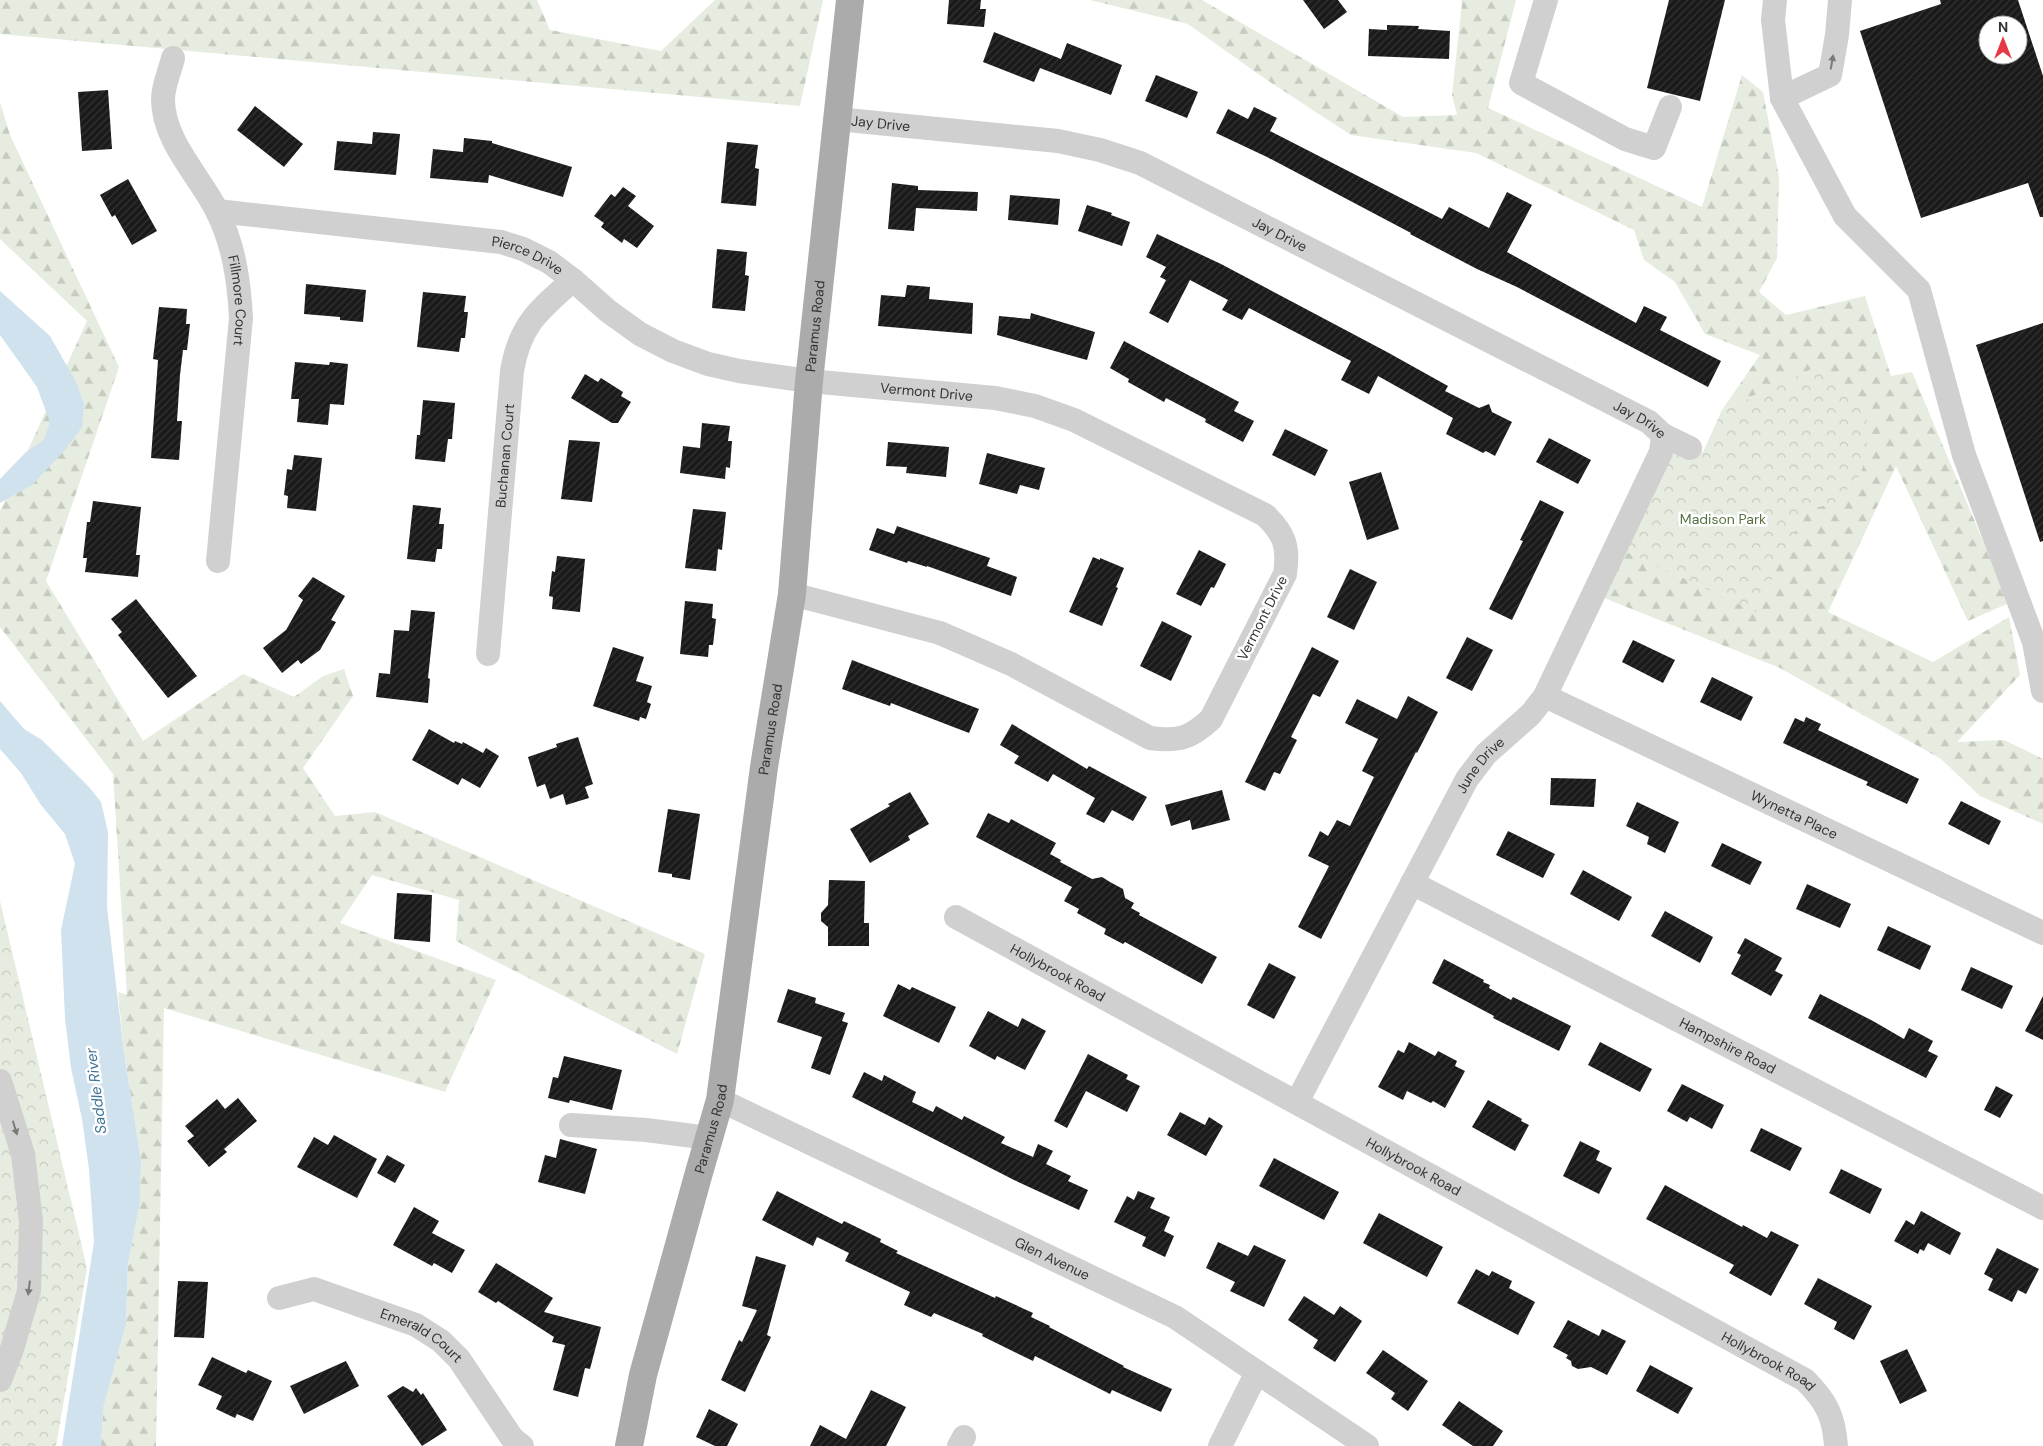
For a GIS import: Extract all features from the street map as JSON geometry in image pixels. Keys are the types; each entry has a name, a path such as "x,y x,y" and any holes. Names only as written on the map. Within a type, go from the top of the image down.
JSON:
{"main road":[{"name":"Paramus Road","path":"629,1446 643,1374 720,1100 764,767 792,594 809,381 850,0"}],"street":[{"path":"1546,0 1521,83 1625,139 1654,148 1670,107"},
{"path":"1775,0 1773,20 1782,98 1845,216 1919,290 1964,455 2034,642 2043,691"},
{"path":"1782,98 1830,75 1837,35 1840,0"},
{"name":"Fillmore Court","path":"173,58 163,97 164,116 170,133 217,211 230,244 239,282 241,318 218,561"},
{"name":"Jay Drive","path":"837,119 1058,142 1100,150 1140,163 1649,422 1663,435 1690,448"},
{"name":"Pierce Drive","path":"217,211 501,242 549,262 608,311 632,328 673,351 708,364 740,371 809,381"},
{"name":"Buchanan Court","path":"488,654 512,370 516,351 523,332 536,313 573,280"},
{"name":"Vermont Drive","path":"792,594 940,633 1011,664 1150,738 1167,740 1182,738 1199,730 1211,718 1285,574 1288,556 1285,540 1276,526 1265,515 1074,420 1035,406 996,398 809,381"},
{"name":"June Drive","path":"1297,1102 1467,779 1486,754 1531,714 1546,696 1660,452 1663,435"},
{"name":"Wynetta Place","path":"1546,696 2043,933"},
{"name":"Hampshire Road","path":"1412,883 2043,1208"},
{"name":"Hollybrook Road","path":"956,917 1805,1380 1820,1395 1830,1411 1835,1428 1836,1446"},
{"path":"0,1081 23,1154 31,1221 29,1291 12,1352 0,1380"},
{"name":"Glen Avenue","path":"720,1100 1175,1317 1367,1446"},
{"path":"570,1125 646,1130 709,1138"},
{"name":"Emerald Court","path":"279,1298 314,1289 416,1325 441,1341 459,1359 512,1438 522,1446"},
{"path":"1220,1446 1257,1372"}],"green space":[{"path":"0,0 537,0 550,30 661,51 715,0 823,0 800,106 0,34"},
{"path":"1090,0 1202,0 1403,117 1457,115 1452,95 1461,0 1516,0 1488,108 1702,207 1742,75 1763,92 1779,177 1777,258 1759,292 1786,315 1865,296 1891,376 1912,372 2009,603 1968,621 1896,466 1828,612 1933,662 2009,617 2020,675 1957,742 2004,740 2043,759 2043,824 1980,796 1941,759 1780,668 1594,594 1616,547 1756,611 1806,509 1834,504 1847,394 1822,373 1819,366 1722,410 1760,355 1705,334 1675,282 1644,260 1634,230 1476,153 1351,135 1261,76 1188,24"},
{"path":"0,102 10,135 119,367 46,581 143,741 243,674 294,697 323,676 344,669 353,696 303,768 335,816 375,812 705,954 677,1054 456,941 459,900 372,875 340,923 496,980 445,1092 164,1008 156,1446 101,1446 103,1409 126,1324 128,1264 140,1202 141,1160 124,1053 118,992 127,995 113,774 0,627 0,511 87,321 0,239"},
{"name":"Madison Park","path":"1819,366 1822,373 1847,394 1866,415 1867,449 1861,474 1834,504 1806,509 1756,612 1616,547 1663,435 1703,452 1722,410"},
{"path":"0,901 87,1268 56,1446 0,1446"}],"water":[{"path":"0,291 50,336 76,382 84,404 82,427 65,450 32,485 0,503 0,479 25,453 44,440 50,422 37,387 0,335"},
{"name":"Saddle River","path":"0,701 24,729 42,740 89,787 101,802 108,832 107,907 124,1053 141,1160 140,1202 128,1264 126,1324 103,1409 101,1446 62,1446 94,1242 89,1169 82,1119 71,1068 65,1018 61,930 75,864 65,834 41,805 21,773 0,749"}],"building":[{"path":"949,0 981,0 980,9 986,9 984,27 947,24"},
{"path":"1303,0 1338,0 1347,12 1324,29"},
{"path":"1669,0 1725,0 1700,101 1647,88"},
{"path":"1940,0 2018,0 2023,15 1978,15 1978,65 2028,65 2028,30 2043,76 2043,217 2040,217 2028,183 1921,218 1860,31 1941,4"},
{"path":"1387,25 1419,26 1418,29 1450,31 1449,59 1368,56 1369,29 1387,30"},
{"path":"994,32 1061,59 1067,43 1122,65 1111,95 1040,68 1034,82 983,62"},
{"path":"1156,75 1198,92 1187,118 1145,101"},
{"path":"108,90 112,149 82,151 78,92"},
{"path":"255,106 303,144 284,167 237,130"},
{"path":"1254,107 1277,118 1270,131 1442,219 1449,207 1489,228 1507,192 1532,205 1507,252 1636,323 1644,306 1667,317 1660,330 1721,361 1708,387 1517,287 1477,269 1267,157 1216,133 1228,109 1248,119"},
{"path":"373,132 400,134 396,175 334,170 337,141 372,144"},
{"path":"464,138 492,141 492,143 572,167 563,197 489,175 488,183 430,178 433,149 463,152"},
{"path":"727,142 758,145 755,168 759,169 756,206 721,203"},
{"path":"128,179 157,231 132,245 115,215 112,217 100,195"},
{"path":"892,183 918,186 918,190 978,192 977,211 916,208 914,231 888,229"},
{"path":"623,187 636,196 628,206 654,226 637,248 624,239 622,243 601,227 604,223 594,216 611,194 615,197"},
{"path":"1010,195 1060,199 1058,225 1008,220"},
{"path":"1087,205 1112,213 1111,215 1130,222 1122,246 1078,231"},
{"path":"1157,234 1221,264 1387,352 1448,386 1445,391 1479,408 1489,404 1492,412 1512,422 1495,456 1486,451 1483,453 1446,434 1453,418 1378,376 1369,394 1341,380 1351,361 1249,308 1242,320 1222,310 1228,300 1190,280 1168,323 1149,313 1166,280 1160,277 1166,267 1146,257"},
{"path":"717,249 747,252 745,275 749,276 745,311 712,308"},
{"path":"306,284 366,290 363,322 340,320 340,317 304,314"},
{"path":"907,285 930,287 929,299 973,303 972,334 878,326 881,295 905,297"},
{"path":"423,292 466,296 464,312 468,312 465,338 461,338 459,352 417,347"},
{"path":"159,307 187,309 186,324 190,324 187,350 183,350 180,375 177,421 182,421 179,460 151,458 158,360 153,359"},
{"path":"1031,313 1095,332 1087,360 997,335 999,316 1030,319"},
{"path":"2043,323 2043,541 2040,542 1976,345"},
{"path":"1124,341 1239,402 1234,411 1254,421 1243,442 1205,422 1206,419 1166,398 1164,402 1128,382 1129,379 1110,368"},
{"path":"295,362 329,365 330,362 348,364 344,405 330,404 328,425 297,422 299,399 291,399"},
{"path":"585,374 598,382 601,378 623,392 621,396 631,402 618,423 612,423 571,398"},
{"path":"423,400 455,403 452,439 448,439 445,462 415,459 417,435 420,435"},
{"path":"702,423 730,426 728,441 732,441 730,468 726,467 725,479 680,473 683,446 700,448"},
{"path":"1285,429 1328,450 1315,476 1272,455"},
{"path":"1549,438 1591,460 1578,484 1536,462"},
{"path":"569,440 600,442 592,502 561,499"},
{"path":"888,442 949,447 946,477 906,473 907,467 886,466"},
{"path":"987,453 1045,468 1039,490 1020,485 1017,494 979,484"},
{"path":"294,455 322,458 316,511 287,508 288,496 284,495 287,469 292,470"},
{"path":"1381,472 1399,529 1367,540 1349,482"},
{"path":"1540,500 1564,512 1512,620 1489,609 1523,541 1520,540"},
{"path":"93,501 141,507 136,555 140,555 138,577 85,572 87,558 83,558 87,522 90,522"},
{"path":"413,505 441,508 439,524 444,524 442,549 437,549 435,562 407,559"},
{"path":"693,509 726,512 722,550 718,549 716,571 685,568"},
{"path":"897,526 990,558 987,566 1017,577 1011,596 927,566 908,561 907,563 869,550 877,528 894,534"},
{"path":"1199,550 1226,564 1214,588 1211,587 1201,606 1176,594"},
{"path":"557,556 585,559 580,612 552,609 553,597 549,596 552,571 555,572"},
{"path":"1093,557 1124,568 1102,626 1069,612"},
{"path":"1350,569 1377,582 1354,630 1327,617"},
{"path":"313,577 345,596 331,620 336,622 320,650 301,664 298,660 282,673 263,648 286,630 303,600 298,596"},
{"path":"136,599 197,676 168,698 118,635 122,632 111,619"},
{"path":"685,601 713,604 712,618 716,619 713,645 709,645 708,657 680,654"},
{"path":"411,610 435,612 428,678 430,679 428,703 376,697 379,673 390,674 394,630 409,631"},
{"path":"1162,621 1192,636 1171,681 1140,666"},
{"path":"1467,637 1493,650 1472,691 1446,678"},
{"path":"1633,640 1675,660 1663,683 1622,662"},
{"path":"613,647 644,657 636,681 652,686 647,702 651,704 646,719 640,717 639,721 593,706"},
{"path":"1312,647 1339,661 1320,697 1313,694 1291,737 1297,740 1280,774 1274,772 1265,791 1245,782"},
{"path":"852,660 979,709 969,733 891,703 890,706 842,689"},
{"path":"1712,677 1753,697 1741,721 1700,702"},
{"path":"1408,696 1438,712 1321,939 1298,927 1329,866 1308,856 1320,831 1328,836 1337,820 1350,826 1374,777 1362,771 1378,739 1345,723 1357,699 1397,719"},
{"path":"1806,717 1821,724 1818,730 1919,779 1907,804 1866,785 1868,782 1783,743 1795,718 1804,722"},
{"path":"1012,724 1087,769 1089,766 1147,797 1133,821 1112,810 1104,823 1086,814 1095,798 1053,774 1048,782 1014,763 1019,756 1000,745"},
{"path":"429,729 454,743 455,741 462,744 463,742 483,753 486,748 499,756 480,788 462,778 458,785 412,760"},
{"path":"578,737 593,784 585,787 589,798 566,805 563,794 550,799 545,784 537,787 528,757 557,747 556,744"},
{"path":"1551,778 1596,779 1594,807 1550,805"},
{"path":"1222,790 1230,820 1192,830 1190,820 1171,826 1165,805"},
{"path":"910,792 929,824 908,836 910,840 870,863 850,829"},
{"path":"1961,801 2001,821 1989,845 1948,824"},
{"path":"1637,802 1679,822 1665,853 1647,844 1649,837 1626,826"},
{"path":"668,809 700,814 690,880 658,872"},
{"path":"988,813 1009,823 1011,819 1056,843 1050,854 1061,860 1060,862 1092,879 1102,877 1123,889 1125,898 1134,903 1131,908 1140,913 1139,915 1217,957 1202,984 1125,942 1123,944 1104,934 1106,929 1077,913 1079,909 1064,901 1072,887 976,837"},
{"path":"1508,831 1555,854 1543,878 1496,855"},
{"path":"1722,843 1762,862 1750,885 1711,866"},
{"path":"1583,870 1632,897 1619,921 1570,894"},
{"path":"829,880 865,881 864,923 869,923 869,946 828,946 828,927 821,921 821,913 828,905"},
{"path":"1807,884 1851,904 1840,928 1796,909"},
{"path":"397,893 432,895 430,942 394,939"},
{"path":"1665,911 1713,937 1700,963 1651,936"},
{"path":"1888,926 1931,946 1920,970 1877,950"},
{"path":"1745,938 1782,958 1775,971 1783,975 1771,996 1731,974 1741,955 1737,953"},
{"path":"1444,959 1484,980 1483,982 1490,985 1489,988 1511,1000 1513,997 1571,1026 1559,1051 1493,1018 1494,1016 1432,983"},
{"path":"1269,963 1296,977 1274,1019 1247,1005"},
{"path":"1971,967 2013,986 2002,1009 1961,990"},
{"path":"898,984 910,990 912,987 956,1007 939,1043 883,1016"},
{"path":"788,989 816,998 815,1003 845,1013 842,1021 848,1023 830,1075 811,1068 822,1037 777,1022"},
{"path":"1820,994 1904,1039 1909,1028 1933,1041 1928,1051 1938,1056 1926,1078 1808,1018"},
{"path":"2043,996 2043,1040 2025,1031"},
{"path":"988,1011 1018,1027 1022,1018 1046,1031 1025,1070 997,1056 995,1060 969,1046"},
{"path":"1409,1042 1435,1056 1438,1051 1457,1061 1455,1066 1465,1071 1445,1108 1407,1091 1403,1100 1378,1087 1398,1050 1404,1053"},
{"path":"1600,1042 1652,1069 1640,1092 1588,1065"},
{"path":"1088,1054 1128,1075 1126,1079 1140,1086 1127,1112 1086,1091 1067,1128 1054,1121"},
{"path":"564,1056 622,1070 612,1110 570,1100 569,1103 548,1098 553,1077 558,1078"},
{"path":"864,1072 882,1081 884,1075 916,1092 912,1102 933,1112 936,1106 962,1120 964,1116 1005,1137 1001,1143 1033,1157 1038,1144 1053,1151 1046,1164 1071,1176 1068,1181 1088,1190 1079,1210 1014,1180 852,1097"},
{"path":"1682,1084 1724,1105 1712,1129 1690,1117 1687,1122 1667,1111"},
{"path":"1996,1086 2013,1095 2000,1118 1984,1110"},
{"path":"238,1098 257,1121 224,1149 227,1152 209,1167 187,1141 194,1136 185,1126 217,1099 225,1109"},
{"path":"1488,1100 1529,1125 1515,1151 1472,1127"},
{"path":"1180,1112 1205,1125 1209,1117 1223,1126 1206,1156 1167,1135"},
{"path":"1761,1128 1802,1148 1790,1171 1750,1151"},
{"path":"334,1135 377,1159 357,1198 297,1167 314,1137 328,1145"},
{"path":"560,1139 597,1149 585,1194 538,1182 545,1155 556,1158"},
{"path":"1580,1141 1600,1151 1596,1160 1612,1168 1599,1194 1563,1176"},
{"path":"387,1155 405,1165 395,1183 377,1173"},
{"path":"1274,1158 1339,1192 1324,1220 1259,1186"},
{"path":"1841,1169 1882,1189 1870,1214 1829,1193"},
{"path":"1665,1185 1742,1227 1743,1225 1767,1238 1771,1231 1799,1245 1771,1296 1729,1273 1734,1265 1646,1219"},
{"path":"777,1191 842,1224 844,1221 881,1239 880,1242 898,1251 896,1253 995,1298 996,1296 1033,1313 1031,1317 1049,1327 1123,1367 1172,1389 1161,1412 1112,1390 1110,1394 1035,1356 1033,1361 982,1336 983,1334 934,1313 931,1317 904,1305 910,1292 845,1261 849,1253 817,1237 813,1246 762,1220"},
{"path":"1138,1191 1155,1198 1150,1208 1170,1217 1164,1231 1174,1236 1165,1257 1142,1246 1146,1237 1114,1222 1127,1196 1134,1200"},
{"path":"414,1207 439,1221 432,1233 465,1250 452,1273 434,1263 432,1266 393,1245"},
{"path":"1921,1211 1961,1233 1950,1255 1928,1243 1924,1251 1920,1249 1918,1254 1894,1241 1906,1220 1914,1225"},
{"path":"1379,1213 1443,1247 1427,1277 1363,1243"},
{"path":"1218,1242 1248,1256 1254,1245 1286,1260 1264,1307 1230,1291 1235,1282 1206,1268"},
{"path":"1997,1248 2039,1269 2026,1294 2018,1290 2012,1302 1988,1290 1993,1279 1984,1274"},
{"path":"756,1256 786,1265 767,1335 771,1337 745,1392 721,1380 739,1340 742,1342 757,1310 742,1306"},
{"path":"496,1263 553,1298 544,1312 601,1327 590,1369 585,1368 578,1397 553,1390 565,1345 552,1342 554,1337 498,1301 496,1303 478,1292"},
{"path":"1476,1269 1489,1276 1492,1271 1512,1281 1509,1288 1535,1302 1518,1335 1457,1303"},
{"path":"1818,1278 1872,1306 1854,1340 1834,1329 1837,1322 1804,1304"},
{"path":"178,1281 208,1282 204,1338 174,1337"},
{"path":"1304,1296 1334,1315 1340,1306 1362,1321 1335,1362 1313,1348 1318,1340 1288,1320"},
{"path":"1568,1320 1599,1336 1602,1329 1626,1341 1607,1375 1591,1367 1578,1369 1572,1366 1571,1361 1566,1358 1568,1355 1553,1347"},
{"path":"1907,1349 1927,1391 1900,1404 1880,1361"},
{"path":"1383,1350 1428,1381 1408,1411 1391,1399 1395,1393 1366,1373"},
{"path":"212,1357 246,1373 248,1370 272,1381 253,1421 237,1414 235,1418 216,1409 222,1396 198,1385"},
{"path":"346,1361 359,1386 304,1414 290,1386"},
{"path":"1650,1365 1693,1388 1678,1414 1636,1391"},
{"path":"403,1386 413,1392 416,1388 421,1395 423,1393 447,1430 422,1446 387,1396"},
{"path":"871,1390 906,1407 886,1446 810,1446 820,1425 846,1439"},
{"path":"1459,1401 1503,1431 1493,1446 1473,1446 1442,1425"},
{"path":"709,1409 738,1424 727,1446 715,1446 696,1437"}]}
